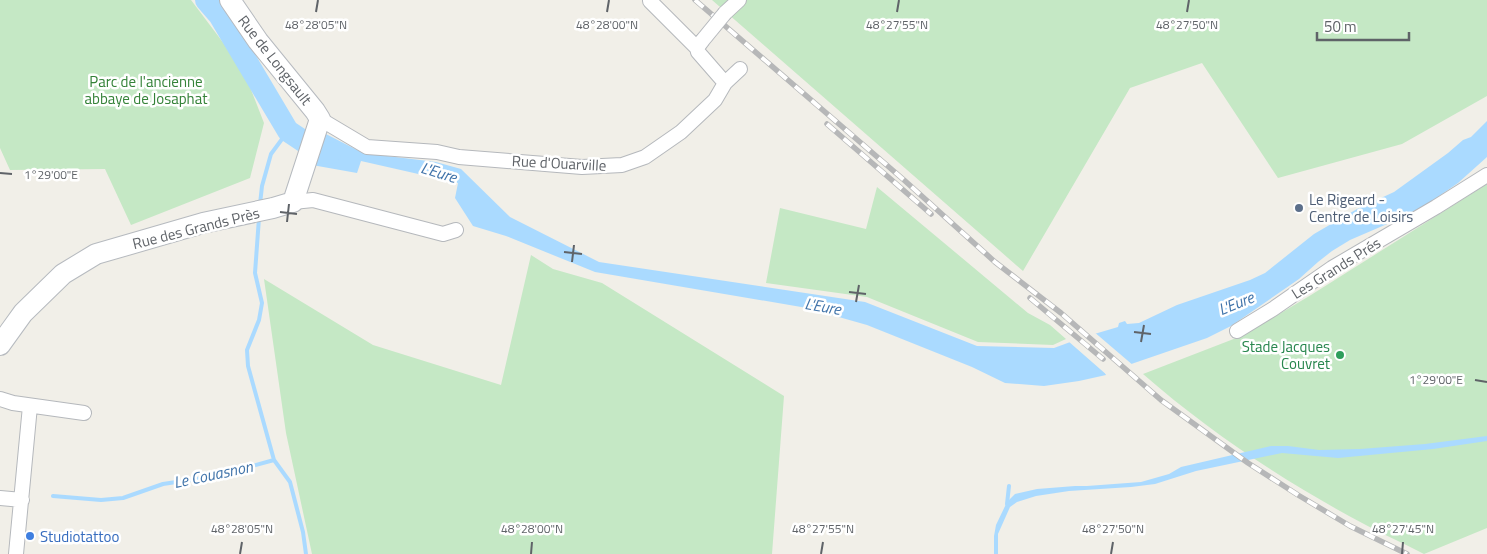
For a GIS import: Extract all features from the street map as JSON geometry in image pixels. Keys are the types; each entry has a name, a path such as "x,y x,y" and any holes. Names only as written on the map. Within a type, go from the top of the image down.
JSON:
{"street":[{"name":"Rue de Longsault","path":"230,0 258,41 315,111 319,123"},
{"path":"725,83 698,52 700,45 725,13 739,0"},
{"path":"650,1 700,45"},
{"name":"Rue d'Ouarville","path":"319,123 368,147 374,148 437,152 459,157 582,167 622,165 645,157 681,132 715,100 725,83 740,69"},
{"path":"293,202 319,123"},
{"name":"Les Grands Prés","path":"1237,331 1332,268 1487,175"},
{"name":"Rue des Grands Près","path":"0,346 23,313 63,274 96,254 202,223 293,202 312,200 443,234 456,230"},
{"path":"0,399 13,403 84,414"},
{"path":"16,554 30,406"},
{"path":"0,498 22,500"}],"green space":[{"name":"Parc de l'ancienne abbaye de Josaphat","path":"0,0 191,0 243,69 264,123 250,178 131,225 105,169 10,170 0,148"},
{"path":"712,0 1487,0 1487,96 1402,144 1278,178 1202,63 1130,88 1023,271"},
{"name":"Stade Jacques Couvret","path":"1487,184 1487,528 1424,554 1349,516 1268,468 1217,433 1143,374 1244,335"},
{"path":"877,187 1028,313 1050,325 1066,339 1053,345 978,342 867,297 766,283 780,208 866,229"},
{"path":"531,255 553,269 602,283 784,396 772,554 312,554 286,433 264,279 373,345 501,385"}],"water":[{"path":"1487,121 1487,157 1458,183 1426,205 1350,240 1332,251 1299,279 1231,326 1207,338 1105,373 1106,375 1044,386 1005,383 972,367 867,325 807,308 595,272 506,236 473,226 455,198 458,183 361,161 357,173 312,165 324,133 363,153 436,162 461,169 510,217 599,262 865,302 977,346 1054,348 1073,341 1083,349 1100,343 1091,335 1118,327 1119,323 1125,321 1127,324 1139,323 1177,305 1265,273 1314,234 1357,209 1394,192 1463,140 1471,137"},
{"path":"1487,436 1487,441 1433,449 1338,458 1282,453 1196,471 1155,484 1069,491 1036,496 1017,502 1010,507 998,534 998,554 994,554 996,525 1007,502 1015,494 1037,489 1141,482 1169,474 1181,467 1271,446 1319,450 1360,449 1425,444"}],"pier":[{"path":"1093,331 1134,366 1108,376 1068,341 1074,338 1083,346 1096,342 1089,335"}],"waterway":[{"name":"L'Eure","path":"206,0 219,15 288,131 318,151 330,153"},
{"path":"260,204 262,186 271,154 288,131"},
{"path":"259,218 255,273 262,303 259,320 247,350 248,366 274,460 290,482 303,532 306,554"},
{"name":"Le Couasnon","path":"53,496 101,500 123,498 163,484 216,476 274,460"},
{"name":"Le Couasnon","path":"1007,504 1009,486"}],"railway":[{"path":"695,0 904,180 995,262 1061,313 1161,400 1248,463 1298,495 1350,526 1407,554"},
{"path":"827,124 931,214"},
{"path":"1030,298 1103,359"}],"place":[{"name":"Le Rigeard - Centre de Loisirs","path":"1299,208"},
{"name":"Stade Jacques Couvret","path":"1340,355"},
{"name":"Studiotattoo","path":"30,536"}]}
